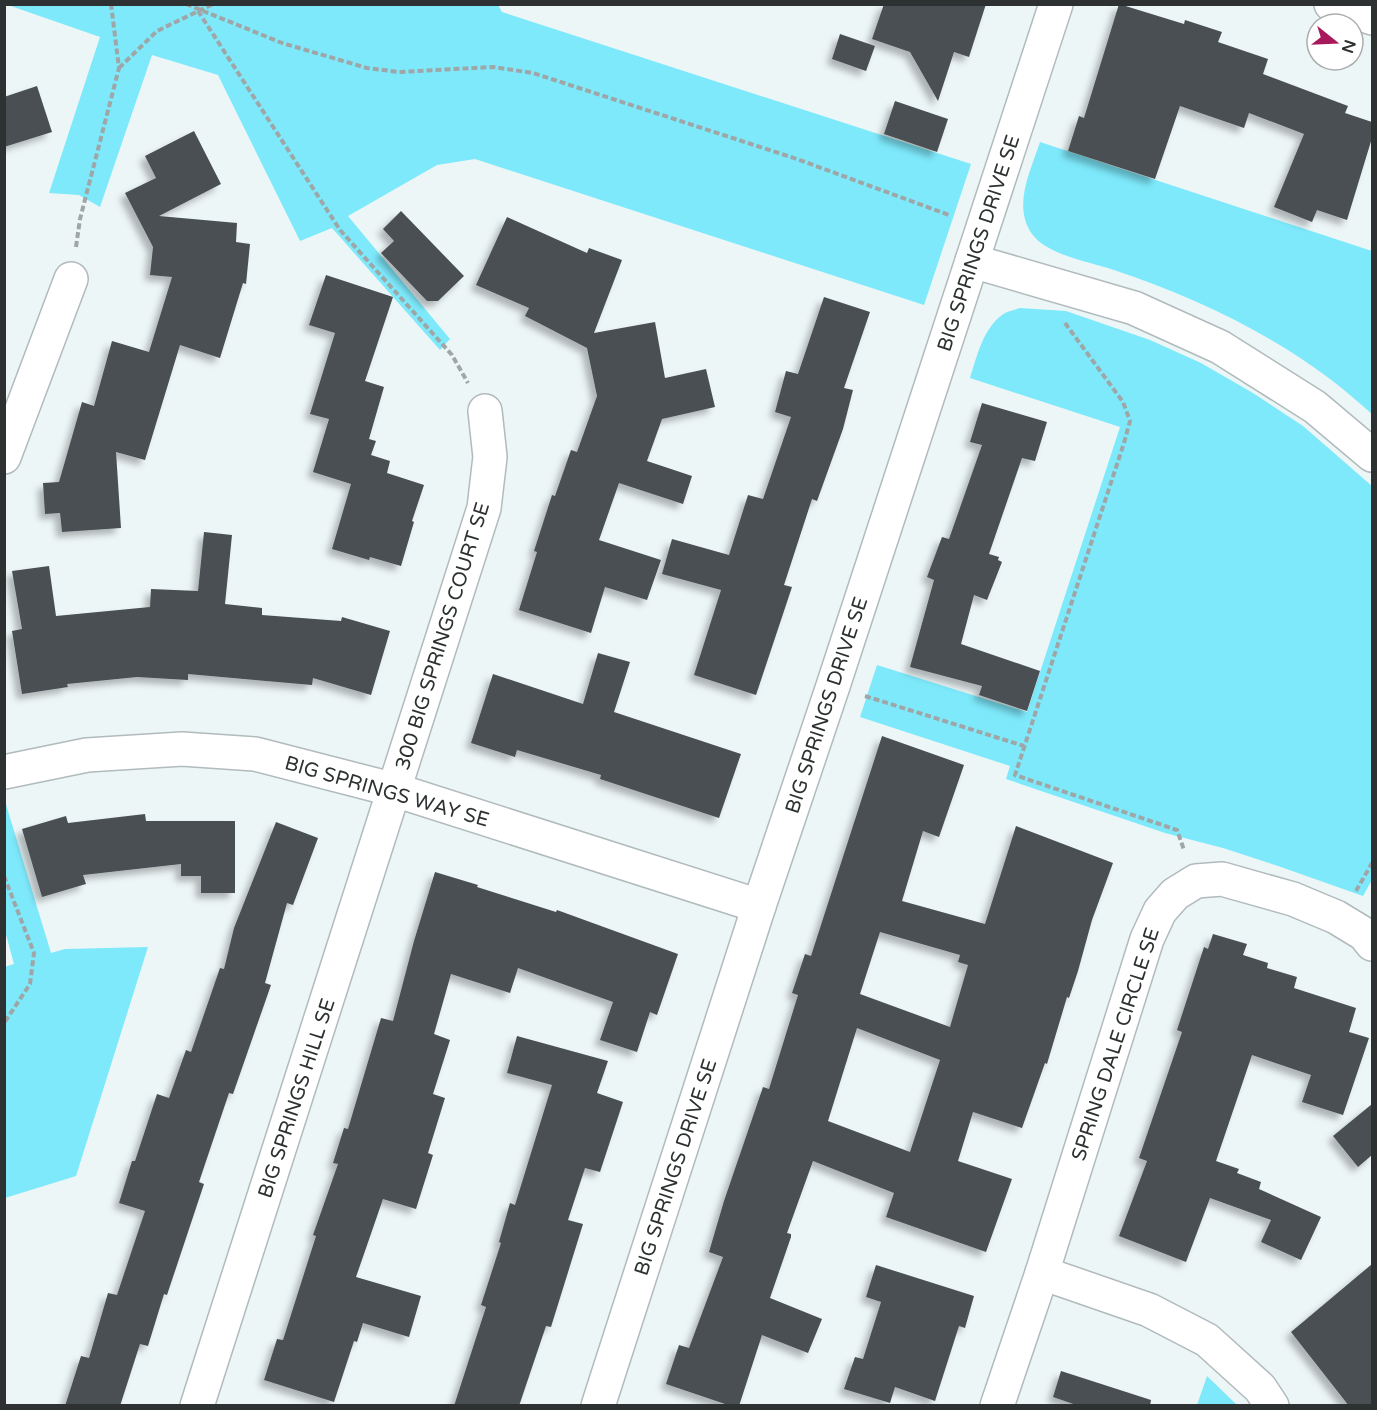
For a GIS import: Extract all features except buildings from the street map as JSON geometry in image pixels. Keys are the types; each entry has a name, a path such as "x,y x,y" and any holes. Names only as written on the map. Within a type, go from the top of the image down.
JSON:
{"street":[{"name":"BIG SPRINGS DRIVE SE","path":"598,1406 759,906 1056,4"},
{"path":"1331,4 1372,18"},
{"path":"972,261 1134,308 1220,347 1316,407 1372,455"},
{"path":"4,457 71,279"},
{"name":"300 BIG SPRINGS COURT SE","path":"395,790 484,508 490,457 485,411"},
{"name":"BIG SPRINGS WAY SE","path":"4,772 87,755 182,749 255,754 395,790 759,906"},
{"name":"BIG SPRINGS HILL SE","path":"196,1406 395,790"},
{"path":"1196,881 1222,879 1293,899 1336,917 1364,934 1372,944"},
{"name":"SPRING DALE CIRCLE SE","path":"997,1406 1042,1273 1147,939 1160,911 1175,894 1196,881"},
{"path":"1042,1273 1149,1310 1207,1340 1260,1388 1272,1406"}],"path":[{"path":"71,279 80,219 119,68 111,4"},
{"path":"186,4 198,11 282,43 367,68 399,72 494,67 533,73 807,163 949,215"},
{"path":"119,68 156,31 213,4"},
{"path":"198,11 340,230 453,355 485,411"},
{"path":"1060,316 1123,402 1130,421 1015,775 1177,830 1196,881"},
{"path":"833,686 1024,746"},
{"path":"4,876 34,953 30,984 4,1023"}],"shaded area":[{"path":"5,4 498,5 502,12 971,164 924,305 475,159 437,165 348,216 450,339 440,350 332,228 300,241 218,75 152,55 100,207 79,195 49,193 100,37"},
{"path":"1040,142 1372,251 1372,414 1336,383 1254,330 1171,291 1058,253 1039,241 1026,223 1023,200 1028,176"},
{"path":"1020,308 1066,311 1150,340 1201,363 1253,393 1303,426 1372,486 1372,880 1363,896 1278,866 1223,848 1165,833 1006,779 1010,766 860,717 877,665 1027,712 1120,427 970,378 981,344 995,321 1004,314"},
{"path":"5,801 51,953 65,949 148,947 76,1176 5,1198 4,967 14,964 5,931"},
{"path":"1207,1376 1237,1405 1197,1405"}]}
